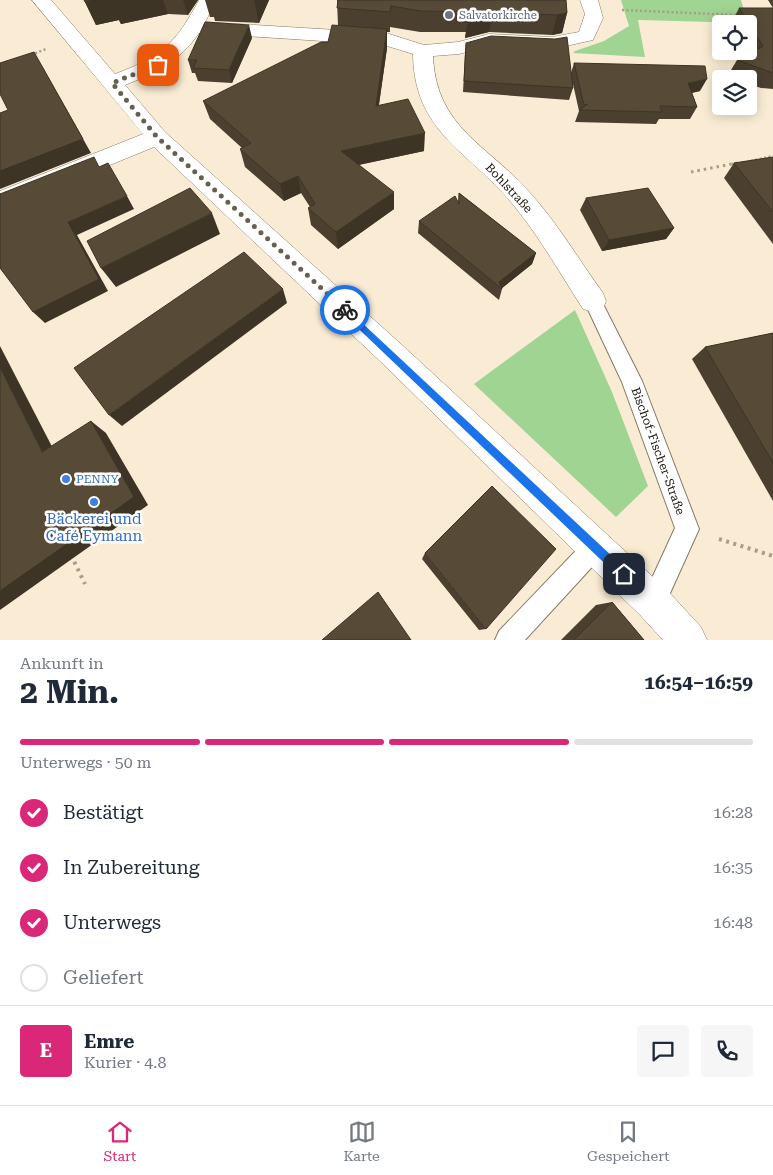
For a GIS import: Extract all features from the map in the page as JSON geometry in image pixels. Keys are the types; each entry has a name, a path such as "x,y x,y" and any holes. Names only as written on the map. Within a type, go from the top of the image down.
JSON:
{"street":[{"path":"41,0 72,39 157,137 392,354 653,602 688,640"},
{"path":"112,83 158,65 182,46 208,0"},
{"path":"194,27 386,39 423,51 459,48 488,40 552,43 586,36 594,24 594,8 589,0"},
{"name":"Bohlstraße","path":"423,51 421,71 431,105 465,146 499,174 522,199 593,301"},
{"path":"0,201 157,137"}],"lane":[{"name":"Bischof-Fischer-Straße","path":"593,301 632,381 687,529 653,602"},
{"path":"508,640 595,547"}],"path":[{"path":"625,10 740,15"},
{"path":"28,57 72,39"},
{"path":"691,172 773,156"},
{"path":"687,529 773,556"},
{"path":"67,548 85,584"}],"green space":[{"path":"621,0 741,0 746,15 712,15 712,22 638,20 645,57 573,53 604,41 629,26"},
{"path":"575,310 612,392 648,486 616,517 474,384"}],"building":[{"path":"338,0 566,0 567,13 557,15 493,12 468,18 468,12 421,11 391,6 390,12 337,8"},
{"path":"739,8 773,8 773,73 737,60 757,60 757,49 763,46 757,36 757,15 743,15"},
{"path":"205,22 249,25 229,70 193,68 197,60 188,60"},
{"path":"332,25 387,29 376,106 408,99 425,133 341,151 394,192 336,232 308,208 315,204 298,176 280,184 240,149 251,143 203,101 321,42 328,42"},
{"path":"491,36 555,39 567,37 573,88 464,81 466,43"},
{"path":"34,52 83,139 0,171 0,113 8,110 0,94 0,63"},
{"path":"574,63 705,66 707,79 688,83 697,107 660,106 662,112 579,110 588,104 584,105"},
{"path":"94,157 99,167 108,163 127,196 68,222 99,279 33,312 0,268 0,194"},
{"path":"773,157 773,212 734,163"},
{"path":"190,188 212,213 101,268 87,241"},
{"path":"648,188 674,228 609,240 586,198"},
{"path":"459,193 536,253 499,282 502,289 419,221 455,196 459,204"},
{"path":"244,252 283,289 109,415 74,368"},
{"path":"773,333 773,463 705,347"},
{"name":"PENNY","path":"0,368 42,452 91,421 134,497 0,591"},
{"path":"492,486 556,549 486,629 425,553"},
{"path":"378,592 411,640 322,640"},
{"path":"612,602 644,640 574,640"}],"way so far":[{"path":"158,65 112,83 157,137 345,310"}],"place":[{"name":"Salvatorkirche","path":"449,15"},
{"name":"PENNY","path":"66,479"},
{"name":"Bäckerei und Café Eymann","path":"94,502"}],"route":[{"path":"345,310 624,574"}]}
